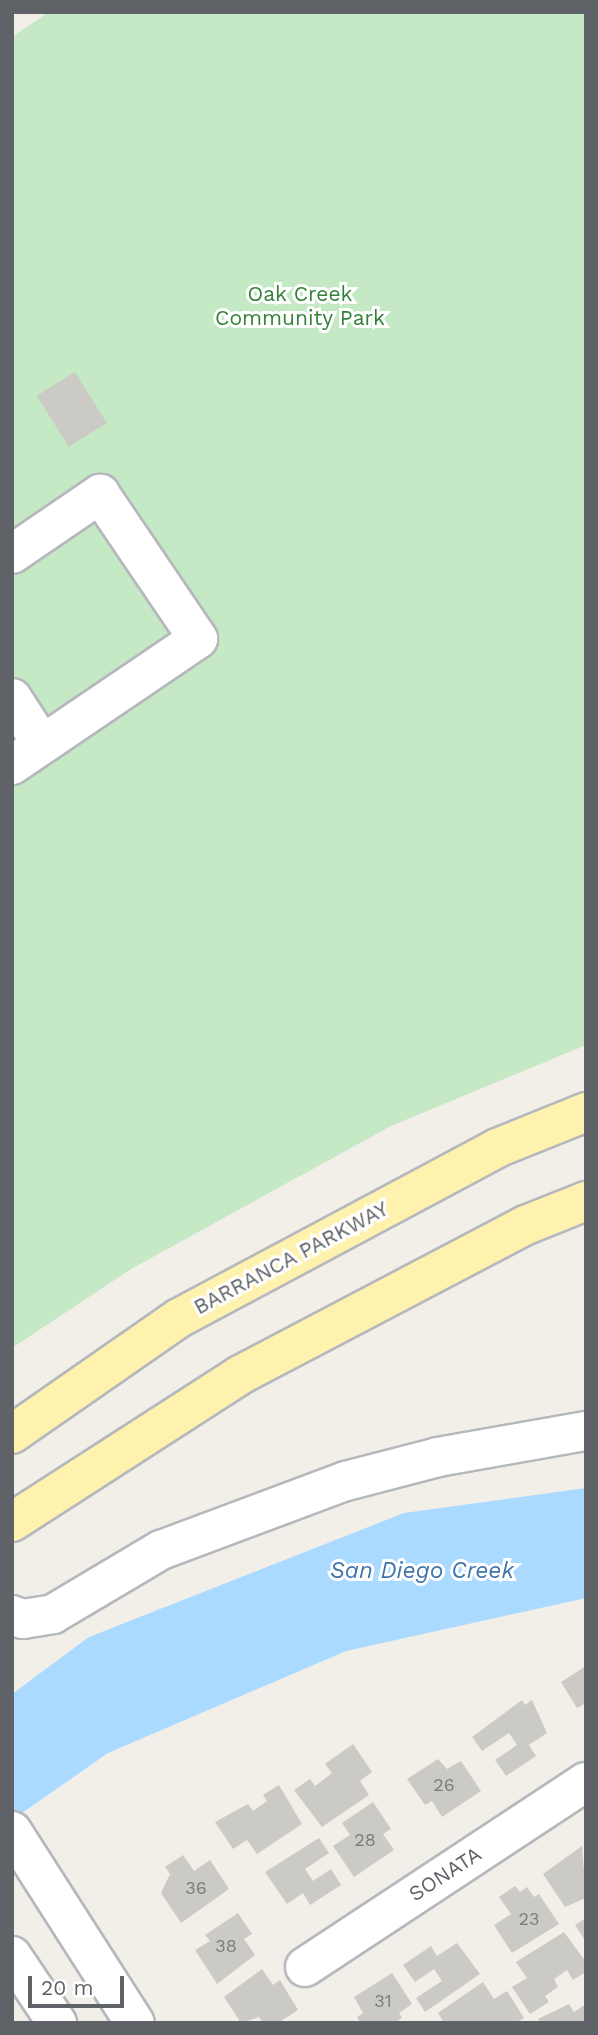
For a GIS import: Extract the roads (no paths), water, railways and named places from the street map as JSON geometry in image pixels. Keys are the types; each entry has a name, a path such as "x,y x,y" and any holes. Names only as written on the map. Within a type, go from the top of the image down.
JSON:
{"main road":[{"name":"BARRANCA PARKWAY","path":"12,1434 179,1318 497,1148 586,1112"},
{"path":"12,1522 240,1375 526,1225 586,1201"}],"street":[{"path":"12,554 100,494 198,639 27,755 12,698"},
{"path":"12,1615 23,1619 53,1614 161,1550 346,1481 438,1457 586,1431"},
{"name":"SONATA","path":"305,1967 586,1782"},
{"path":"21,1844 135,2023"},
{"path":"12,1956 57,2023"}],"water":[{"name":"San Diego Creek","path":"586,1488 586,1598 346,1651 108,1753 12,1820 12,1694 89,1637 404,1513"}],"park label":[{"name":"Oak Creek Community Park","path":"300,306"}]}
